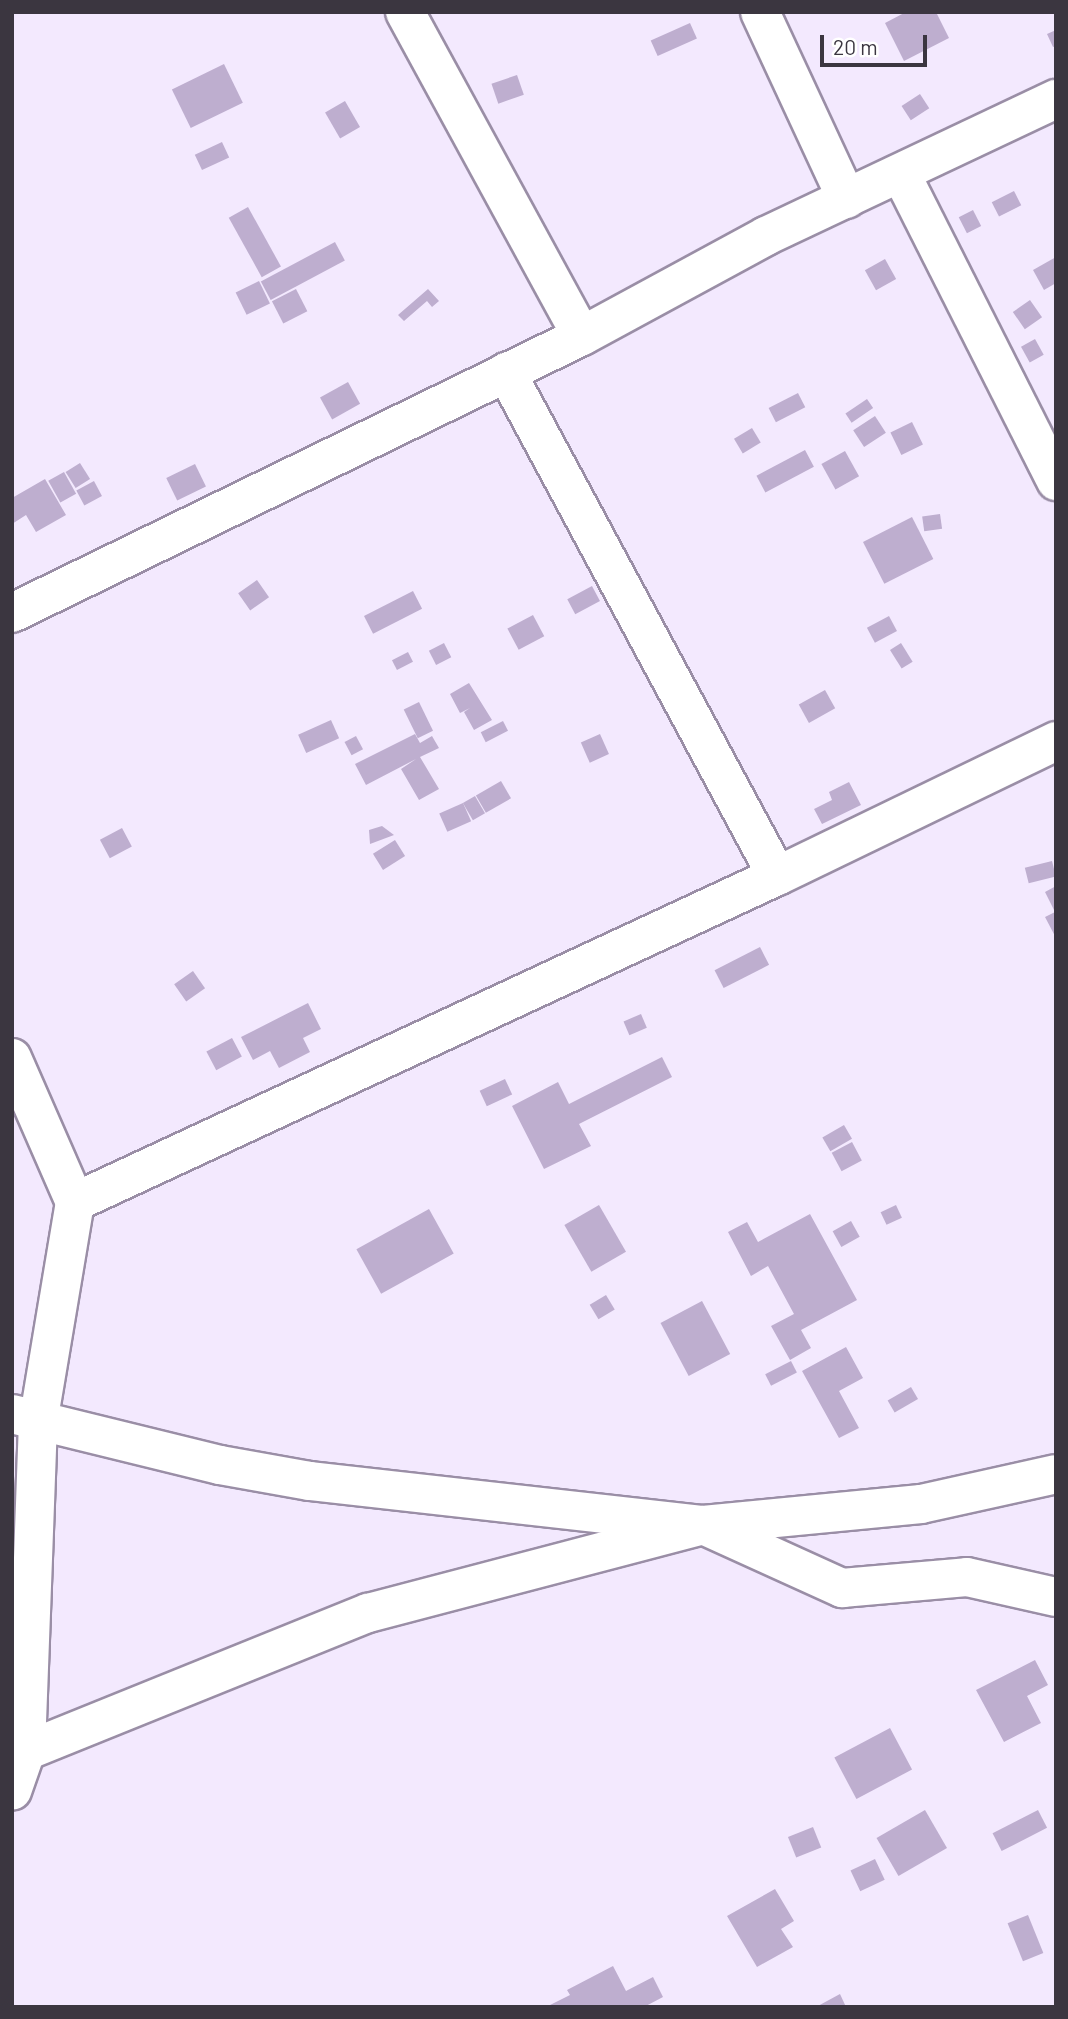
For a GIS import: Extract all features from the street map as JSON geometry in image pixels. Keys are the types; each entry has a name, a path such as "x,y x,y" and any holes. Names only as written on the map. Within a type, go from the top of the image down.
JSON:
{"street":[{"path":"405,12 582,336"},
{"path":"760,12 847,199"},
{"path":"12,613 582,336 766,236 1056,99"},
{"path":"901,174 1056,481"},
{"path":"506,372 777,876"},
{"path":"75,1202 777,876 1056,741"},
{"path":"12,1058 75,1202 25,1418 26,1751 12,1791"},
{"path":"25,1418 220,1465 310,1481 703,1525 842,1588 967,1577 1056,1597"},
{"path":"26,1751 368,1613 703,1525 921,1504 1056,1474"}],"building":[{"path":"906,12 936,12 949,38 904,61 885,23"},
{"path":"690,23 697,39 658,56 651,40"},
{"path":"1056,30 1056,46 1053,47 1047,34"},
{"path":"224,64 243,103 191,128 172,89"},
{"path":"517,75 524,95 498,104 491,84"},
{"path":"920,94 929,108 911,120 902,106"},
{"path":"345,101 360,127 340,138 325,112"},
{"path":"222,142 229,157 202,170 195,155"},
{"path":"1014,191 1021,205 999,217 992,202"},
{"path":"248,207 281,266 262,277 229,218"},
{"path":"973,210 981,226 967,233 959,217"},
{"path":"335,242 345,261 271,300 261,281"},
{"path":"1056,257 1056,283 1044,290 1033,270"},
{"path":"885,259 896,279 876,290 865,270"},
{"path":"259,281 270,303 247,315 236,292"},
{"path":"296,289 307,311 283,324 272,301"},
{"path":"428,289 439,301 432,307 427,301 404,321 398,315"},
{"path":"1030,300 1042,317 1025,329 1013,312"},
{"path":"1035,339 1044,355 1030,363 1021,347"},
{"path":"348,382 360,404 332,419 320,398"},
{"path":"798,393 805,407 776,422 769,408"},
{"path":"867,399 873,408 852,423 845,414"},
{"path":"875,416 886,433 864,447 853,430"},
{"path":"912,422 923,444 901,455 890,433"},
{"path":"752,428 761,443 743,453 734,439"},
{"path":"805,450 814,467 765,493 756,476"},
{"path":"845,451 859,476 835,489 821,464"},
{"path":"80,463 90,479 76,488 66,472"},
{"path":"195,464 206,486 177,500 166,478"},
{"path":"64,472 76,494 60,503 48,481"},
{"path":"45,479 66,515 36,532 26,515 12,524 12,498"},
{"path":"94,481 102,496 84,505 76,490"},
{"path":"940,514 942,529 924,531 922,517"},
{"path":"912,517 933,559 884,584 863,542"},
{"path":"257,580 269,597 250,610 238,593"},
{"path":"592,586 600,601 575,614 567,599"},
{"path":"413,591 422,609 373,634 364,616"},
{"path":"533,615 544,636 519,650 507,629"},
{"path":"889,616 897,631 875,643 867,628"},
{"path":"444,643 451,657 436,665 429,651"},
{"path":"901,643 913,662 902,669 890,650"},
{"path":"408,652 413,662 397,670 392,660"},
{"path":"469,683 492,720 474,730 464,712 470,708 460,713 450,694"},
{"path":"825,690 835,708 809,723 799,705"},
{"path":"419,702 433,731 418,738 404,709"},
{"path":"331,720 339,738 306,753 298,735"},
{"path":"503,721 508,731 486,742 481,732"},
{"path":"415,734 420,743 432,736 439,748 420,757 439,789 419,800 401,769 416,759 366,785 355,764"},
{"path":"600,734 609,754 590,763 581,743"},
{"path":"356,736 363,749 352,755 345,742"},
{"path":"501,781 511,798 486,813 476,796"},
{"path":"849,782 861,805 822,824 814,809 832,800 829,792"},
{"path":"475,796 485,813 473,820 463,803"},
{"path":"463,803 471,821 447,832 439,814"},
{"path":"382,826 394,835 370,844 369,830"},
{"path":"122,828 132,847 110,858 100,840"},
{"path":"395,840 405,856 383,870 373,854"},
{"path":"1052,861 1056,877 1029,883 1025,868"},
{"path":"1056,886 1056,938 1045,917 1055,912 1045,892"},
{"path":"760,947 769,965 724,988 715,970"},
{"path":"193,971 205,988 186,1001 174,984"},
{"path":"308,1003 321,1029 303,1038 310,1052 279,1068 270,1051 253,1060 241,1037"},
{"path":"641,1014 647,1028 629,1035 624,1021"},
{"path":"232,1038 242,1057 216,1070 206,1052"},
{"path":"662,1057 672,1077 579,1124 591,1146 544,1169 512,1106 558,1082 569,1104"},
{"path":"505,1079 512,1094 487,1106 480,1091"},
{"path":"844,1125 852,1139 830,1151 822,1138"},
{"path":"852,1142 862,1161 842,1171 832,1153"},
{"path":"599,1205 626,1252 591,1272 564,1225"},
{"path":"896,1205 902,1218 887,1225 881,1212"},
{"path":"429,1209 454,1254 381,1294 356,1249"},
{"path":"810,1214 857,1300 801,1330 811,1348 790,1360 771,1326 794,1314 768,1266 751,1276 728,1232 747,1222 758,1242"},
{"path":"851,1221 860,1237 841,1247 833,1231"},
{"path":"606,1295 615,1310 598,1319 590,1305"},
{"path":"702,1301 730,1354 689,1376 661,1323"},
{"path":"846,1347 863,1378 839,1391 859,1428 839,1438 802,1371"},
{"path":"791,1361 797,1373 771,1386 765,1374"},
{"path":"911,1387 918,1399 895,1413 888,1400"},
{"path":"1035,1660 1048,1685 1027,1696 1041,1723 1004,1742 976,1690"},
{"path":"890,1728 912,1769 856,1799 834,1758"},
{"path":"925,1810 947,1848 899,1876 877,1838"},
{"path":"1038,1810 1047,1828 1002,1851 993,1833"},
{"path":"813,1827 821,1847 796,1858 788,1837"},
{"path":"875,1859 885,1880 860,1891 851,1870"},
{"path":"775,1889 794,1921 781,1929 793,1947 757,1967 727,1916"},
{"path":"1028,1915 1043,1953 1023,1961 1008,1923"},
{"path":"613,1966 626,1991 653,1977 663,1997 644,2007 546,2007 570,1995 567,1990"},
{"path":"840,1994 846,2007 816,2007"}]}
